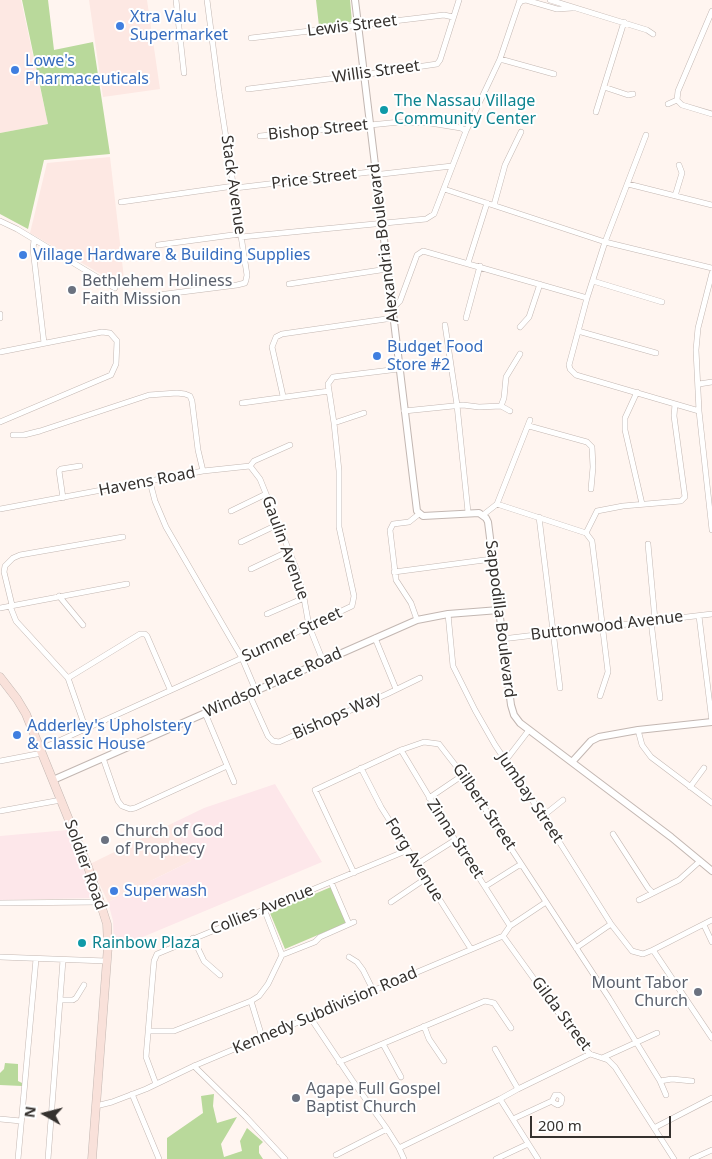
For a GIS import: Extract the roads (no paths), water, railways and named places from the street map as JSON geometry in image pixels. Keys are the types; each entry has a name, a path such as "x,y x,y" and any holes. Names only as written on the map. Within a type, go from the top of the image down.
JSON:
{"main road":[{"name":"Soldier Road","path":"0,677 3,687 17,699 26,714 61,800 107,924 108,946 92,1159"}],"street":[{"path":"176,0 184,73"},
{"name":"Stack Avenue","path":"158,295 245,283 247,275 207,0"},
{"name":"Alexandria Boulevard","path":"355,0 404,411 419,514"},
{"name":"Willis Street","path":"248,88 364,75 437,64 440,60 459,0"},
{"path":"158,245 426,219 434,214 466,131 500,59 519,3 526,0 557,9 573,8"},
{"path":"550,0 624,22 653,34"},
{"path":"712,11 678,91 677,100 682,106 712,114"},
{"name":"Lewis Street","path":"251,38 444,15 453,17"},
{"path":"596,112 624,22"},
{"path":"500,59 554,74"},
{"path":"604,86 628,95 633,94"},
{"path":"668,104 677,100"},
{"name":"Bishop Street","path":"260,136 370,124 430,123 460,128 466,131"},
{"path":"468,263 505,165 521,132"},
{"path":"646,134 605,242 587,298 569,365 572,372 699,411"},
{"path":"675,196 682,173 679,165"},
{"name":"Price Street","path":"121,202 370,172 376,174 452,166"},
{"path":"628,184 712,205"},
{"path":"444,188 605,242 712,268"},
{"path":"0,221 17,229 115,288"},
{"path":"34,240 33,249 44,343"},
{"path":"392,309 400,301 417,255 425,251 587,298"},
{"path":"466,318 480,266"},
{"path":"289,284 387,270"},
{"path":"712,273 709,298 698,328 696,350 699,411 712,530"},
{"path":"593,281 662,302"},
{"path":"520,328 529,317 540,284"},
{"path":"283,396 272,347 276,337 282,334 393,318"},
{"path":"445,325 457,405 468,512"},
{"path":"578,331 656,353"},
{"path":"0,352 92,333 110,333 117,341 116,364 113,373 78,390 0,422"},
{"path":"501,406 504,398 506,377 520,354"},
{"path":"242,403 329,390 329,382 333,377 399,369"},
{"path":"699,384 712,382"},
{"name":"Sumner Street","path":"0,761 41,751 85,728 349,608 354,599 339,527 339,471 329,390"},
{"path":"636,392 625,418 625,430 642,504"},
{"path":"13,435 24,435 40,431 149,395 185,394 190,396 192,401 198,450 203,471"},
{"path":"586,533 597,511 604,508 681,501 685,498 674,416 675,404"},
{"path":"404,411 457,405 501,406 510,412"},
{"path":"334,423 364,413"},
{"path":"417,620 411,603 396,580 391,526 409,522 419,514 423,516 468,512 483,515 497,504 529,423 587,442 592,448 591,489"},
{"name":"Havens Road","path":"0,509 203,471 250,466 260,458 290,445"},
{"path":"63,498 59,472 61,469 80,466"},
{"name":"Gaulin Avenue","path":"250,466 260,479 279,524 304,598 309,626 323,662"},
{"path":"150,482 166,527 242,658 256,691"},
{"path":"231,511 266,494"},
{"path":"497,504 586,533 592,542 608,672 600,696"},
{"name":"Sappodilla Boulevard","path":"483,515 488,522 502,639 514,715 529,730 712,871"},
{"path":"539,517 560,688"},
{"path":"241,542 279,524"},
{"path":"85,728 68,678 16,621 2,572 8,562 20,555 123,537"},
{"path":"648,544 660,698"},
{"path":"251,569 289,551"},
{"path":"394,572 492,559"},
{"path":"0,608 127,584"},
{"path":"59,596 83,625"},
{"path":"267,614 304,598"},
{"name":"Windsor Place Road","path":"53,780 417,620 448,614 499,610"},
{"name":"Jumbay Street","path":"448,614 453,666 495,745 543,816 611,924 632,951 643,954 653,950"},
{"name":"Buttonwood Avenue","path":"502,639 712,614"},
{"path":"572,762 596,738 638,730 712,722 699,616"},
{"path":"68,678 140,634 145,634 170,690"},
{"path":"374,638 396,689"},
{"name":"Bishops Way","path":"249,694 268,736 273,741 279,742 420,678"},
{"path":"205,713 234,782"},
{"path":"506,760 529,730"},
{"path":"638,730 642,745 651,757 712,803"},
{"name":"Gilbert Street","path":"354,872 314,790 401,750 430,741 440,744 463,775 576,948 649,1063 666,1095"},
{"name":"Zinna Street","path":"401,750 510,926"},
{"path":"103,758 118,800 122,806 130,809 226,766"},
{"name":"Forg Avenue","path":"361,768 381,808 471,949"},
{"path":"690,787 704,768"},
{"path":"429,798 463,775"},
{"path":"0,811 61,800"},
{"path":"543,816 563,800"},
{"path":"613,834 653,893"},
{"path":"417,864 455,840"},
{"name":"Collies Avenue","path":"156,1084 146,1059 155,957 162,951 408,850"},
{"path":"639,900 679,880 700,861"},
{"path":"486,886 521,864"},
{"path":"392,902 425,879"},
{"path":"149,1031 174,1031 251,1001 260,996 265,989 282,956 315,942 320,937 351,923 331,882"},
{"path":"0,903 100,902"},
{"path":"503,936 510,926 546,902"},
{"path":"264,909 282,956"},
{"path":"712,920 653,950 712,1038"},
{"path":"576,948 611,924"},
{"path":"704,925 712,942"},
{"name":"Kennedy Subdivision Road","path":"96,1106 112,1102 156,1084 194,1066 503,936"},
{"name":"Gilda Street","path":"503,936 590,1054 608,1060 615,1067 674,1159"},
{"path":"193,938 204,960 220,975"},
{"path":"0,957 106,960"},
{"path":"349,957 363,970 373,990"},
{"path":"18,1159 36,959"},
{"path":"48,1159 63,960"},
{"path":"60,1000 73,1000 84,985"},
{"path":"251,1001 262,1037"},
{"path":"340,1062 485,1001 494,1003 511,1028"},
{"path":"310,1017 387,1129 404,1159"},
{"path":"424,1026 429,1038 444,1061"},
{"path":"602,1059 657,1033"},
{"path":"383,1044 402,1077"},
{"path":"495,1049 518,1088"},
{"path":"399,1148 590,1054"},
{"path":"194,1066 264,1135 285,1159"},
{"path":"660,1081 672,1079 692,1081"},
{"path":"132,1094 159,1159"},
{"path":"654,1128 712,1098"},
{"path":"500,1099 538,1159"},
{"path":"513,1119 552,1101"},
{"path":"0,1119 21,1121"},
{"path":"336,1155 387,1129"},
{"path":"496,1159 528,1144"},
{"path":"692,1159 712,1150"}],"place":[{"name":"Xtra Valu Supermarket","path":"120,26"},
{"name":"Lowe's Pharmaceuticals","path":"15,70"},
{"name":"The Nassau Village Community Center","path":"384,110"},
{"name":"Village Hardware & Building Supplies","path":"23,255"},
{"name":"Bethlehem Holiness Faith Mission","path":"72,290"},
{"name":"Budget Food Store #2","path":"377,356"},
{"name":"Adderley's Upholstery & Classic House","path":"17,735"},
{"name":"Church of God of Prophecy","path":"105,840"},
{"name":"Superwash","path":"114,891"},
{"name":"Rainbow Plaza","path":"82,943"},
{"name":"Mount Tabor Church","path":"698,992"},
{"name":"Agape Full Gospel Baptist Church","path":"296,1098"}]}
